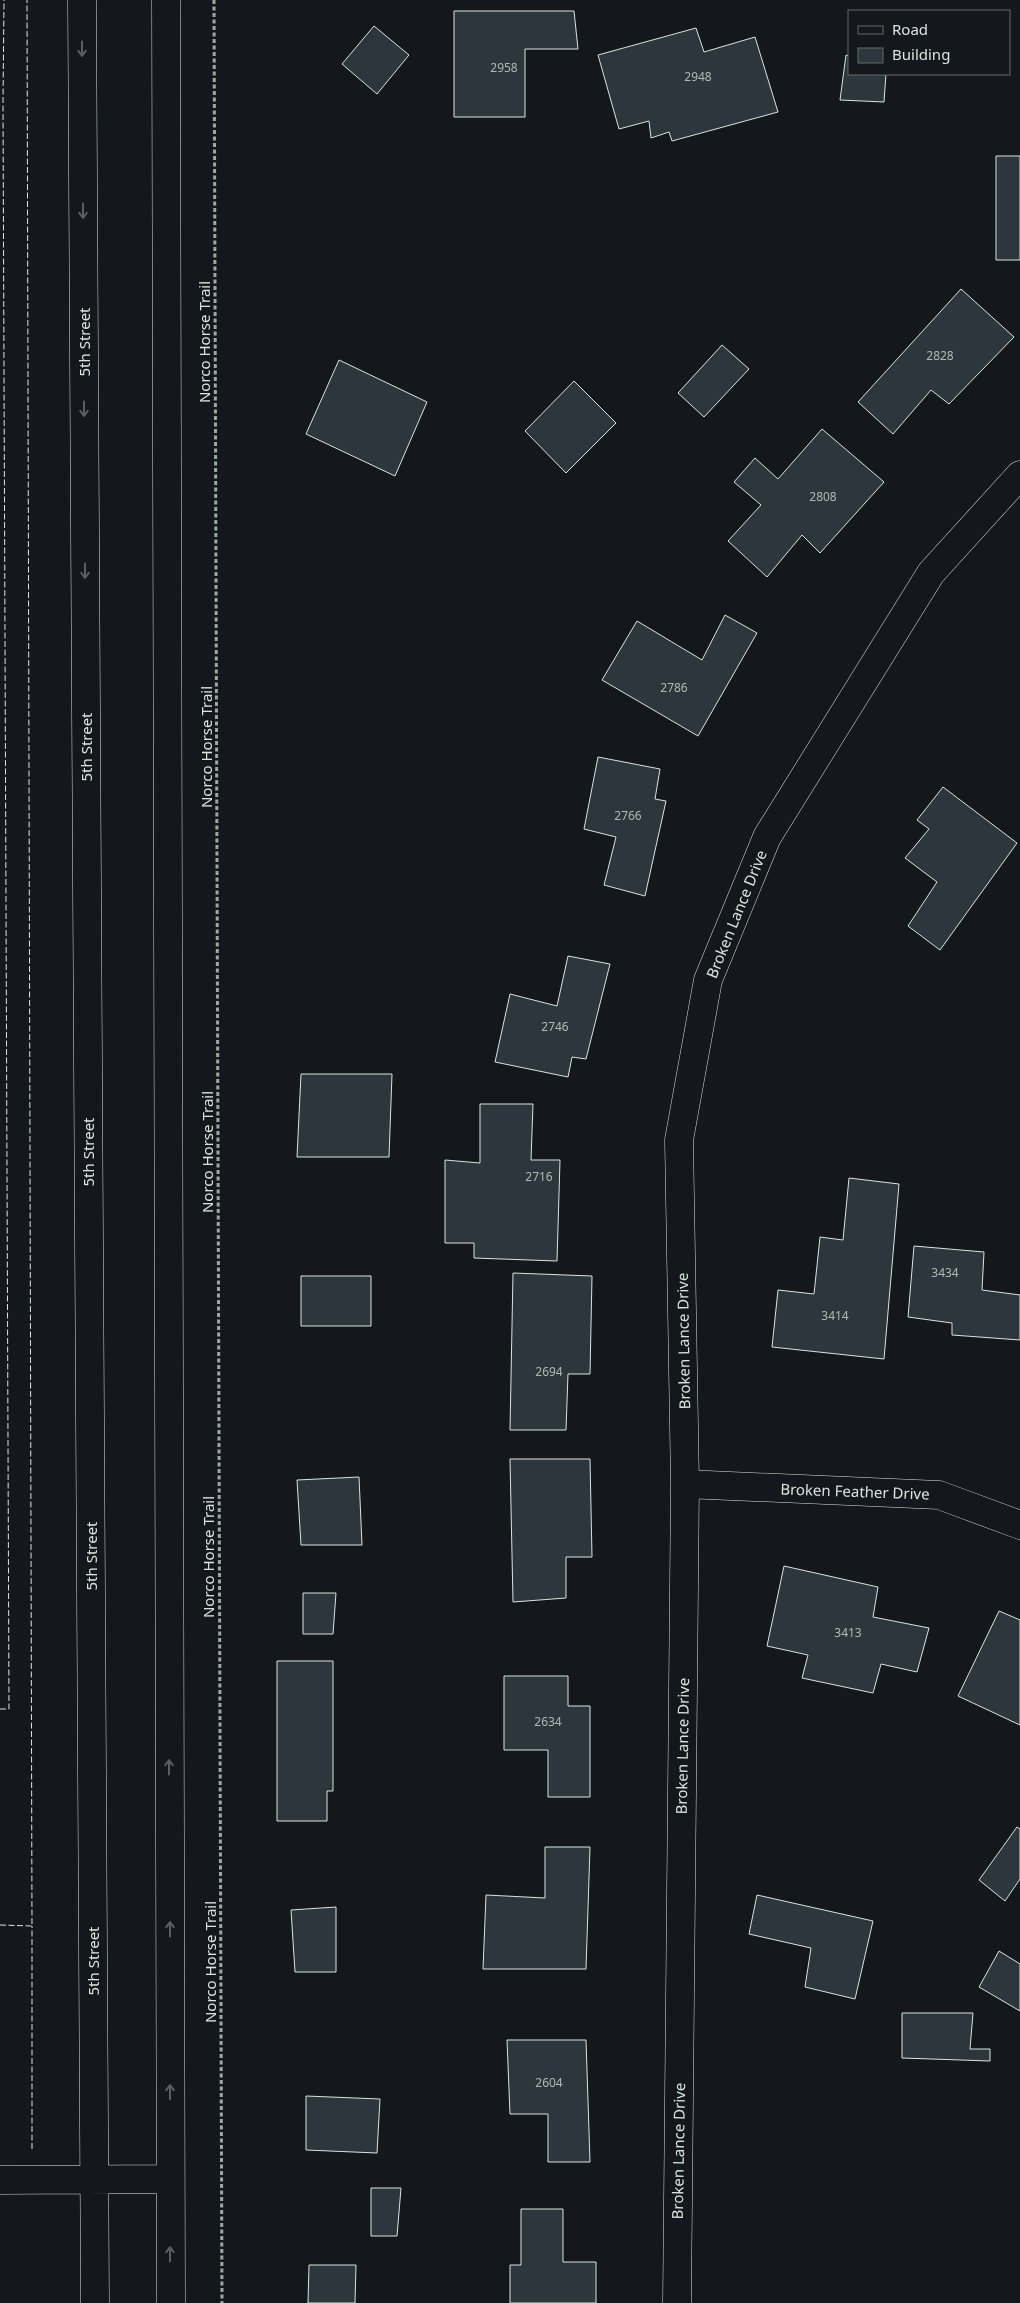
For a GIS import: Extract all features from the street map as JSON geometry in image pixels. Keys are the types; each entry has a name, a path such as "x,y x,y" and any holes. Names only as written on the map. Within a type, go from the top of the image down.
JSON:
{"street":[{"name":"5th Street","path":"82,0 95,2303"},
{"path":"166,0 170,2303"},
{"name":"Broken Lance Drive","path":"677,2303 685,1484 679,1140 708,980 767,837 932,573 1020,475"},
{"name":"Broken Feather Drive","path":"685,1484 939,1494 1020,1525"},
{"path":"0,2180 170,2179"}],"path":[{"name":"Norco Horse Trail","path":"214,0 222,2303"}],"building":[{"path":"454,11 574,11 578,49 525,49 525,117 454,117"},
{"path":"374,26 409,55 377,94 342,64"},
{"path":"696,28 704,52 755,37 778,112 672,141 669,132 651,138 649,121 619,129 598,55"},
{"path":"846,55 848,56 848,75 886,75 884,102 840,100"},
{"path":"996,156 1020,156 1020,260 996,260"},
{"path":"961,289 1014,337 949,404 931,390 893,434 858,402"},
{"path":"722,345 749,369 704,417 678,393"},
{"path":"339,360 427,402 395,476 306,434"},
{"path":"574,381 616,423 566,473 525,431"},
{"path":"822,429 884,482 820,553 802,535 767,577 728,541 761,505 734,482 755,458 778,479"},
{"path":"725,615 757,633 698,736 602,680 637,621 702,660"},
{"path":"598,757 660,769 655,799 666,801 645,896 604,885 616,837 584,829"},
{"path":"943,787 1017,843 940,950 908,926 937,882 905,858 929,829 917,820"},
{"path":"568,956 610,964 586,1059 572,1057 568,1077 495,1062 510,994 557,1006"},
{"path":"301,1074 392,1074 389,1157 297,1157"},
{"path":"480,1104 533,1104 531,1160 560,1160 557,1261 474,1258 474,1243 445,1243 445,1160 480,1163"},
{"path":"849,1178 899,1184 884,1359 772,1347 778,1290 814,1294 820,1237 843,1240"},
{"path":"914,1246 984,1252 982,1290 1020,1295 1020,1340 952,1335 952,1323 908,1317"},
{"path":"513,1273 592,1276 590,1374 568,1374 566,1430 510,1430"},
{"path":"301,1276 371,1276 371,1326 301,1326"},
{"path":"510,1459 590,1459 592,1557 566,1557 566,1598 513,1602"},
{"path":"359,1477 362,1545 301,1545 297,1480"},
{"path":"784,1566 878,1587 873,1617 929,1628 917,1672 881,1664 873,1693 802,1678 808,1655 767,1646"},
{"path":"303,1593 336,1593 333,1634 303,1634"},
{"path":"999,1611 1020,1620 1020,1725 958,1696"},
{"path":"277,1661 333,1661 333,1791 327,1791 327,1821 277,1821"},
{"path":"504,1676 568,1676 568,1706 590,1706 590,1797 548,1797 548,1750 504,1750"},
{"path":"1017,1827 1020,1829 1020,1879 1005,1901 979,1880"},
{"path":"545,1847 590,1847 586,1969 483,1969 486,1895 545,1898"},
{"path":"757,1895 873,1921 855,1999 805,1987 811,1948 749,1934"},
{"path":"336,1907 336,1972 295,1972 291,1910"},
{"path":"999,1951 1020,1964 1020,2011 979,1987"},
{"path":"902,2013 973,2013 970,2049 990,2049 990,2061 902,2058"},
{"path":"507,2040 586,2040 590,2162 548,2162 548,2114 510,2114"},
{"path":"306,2096 380,2099 377,2153 306,2150"},
{"path":"371,2188 401,2188 397,2236 371,2236"},
{"path":"521,2209 563,2209 563,2262 596,2262 596,2303 510,2303 510,2265 521,2265"},
{"path":"309,2265 356,2265 355,2303 308,2303"}],"fence":[{"path":"0,1709 9,1709 4,0"},
{"path":"0,1925 32,1926 27,0"},
{"path":"32,1926 32,2149"}]}
